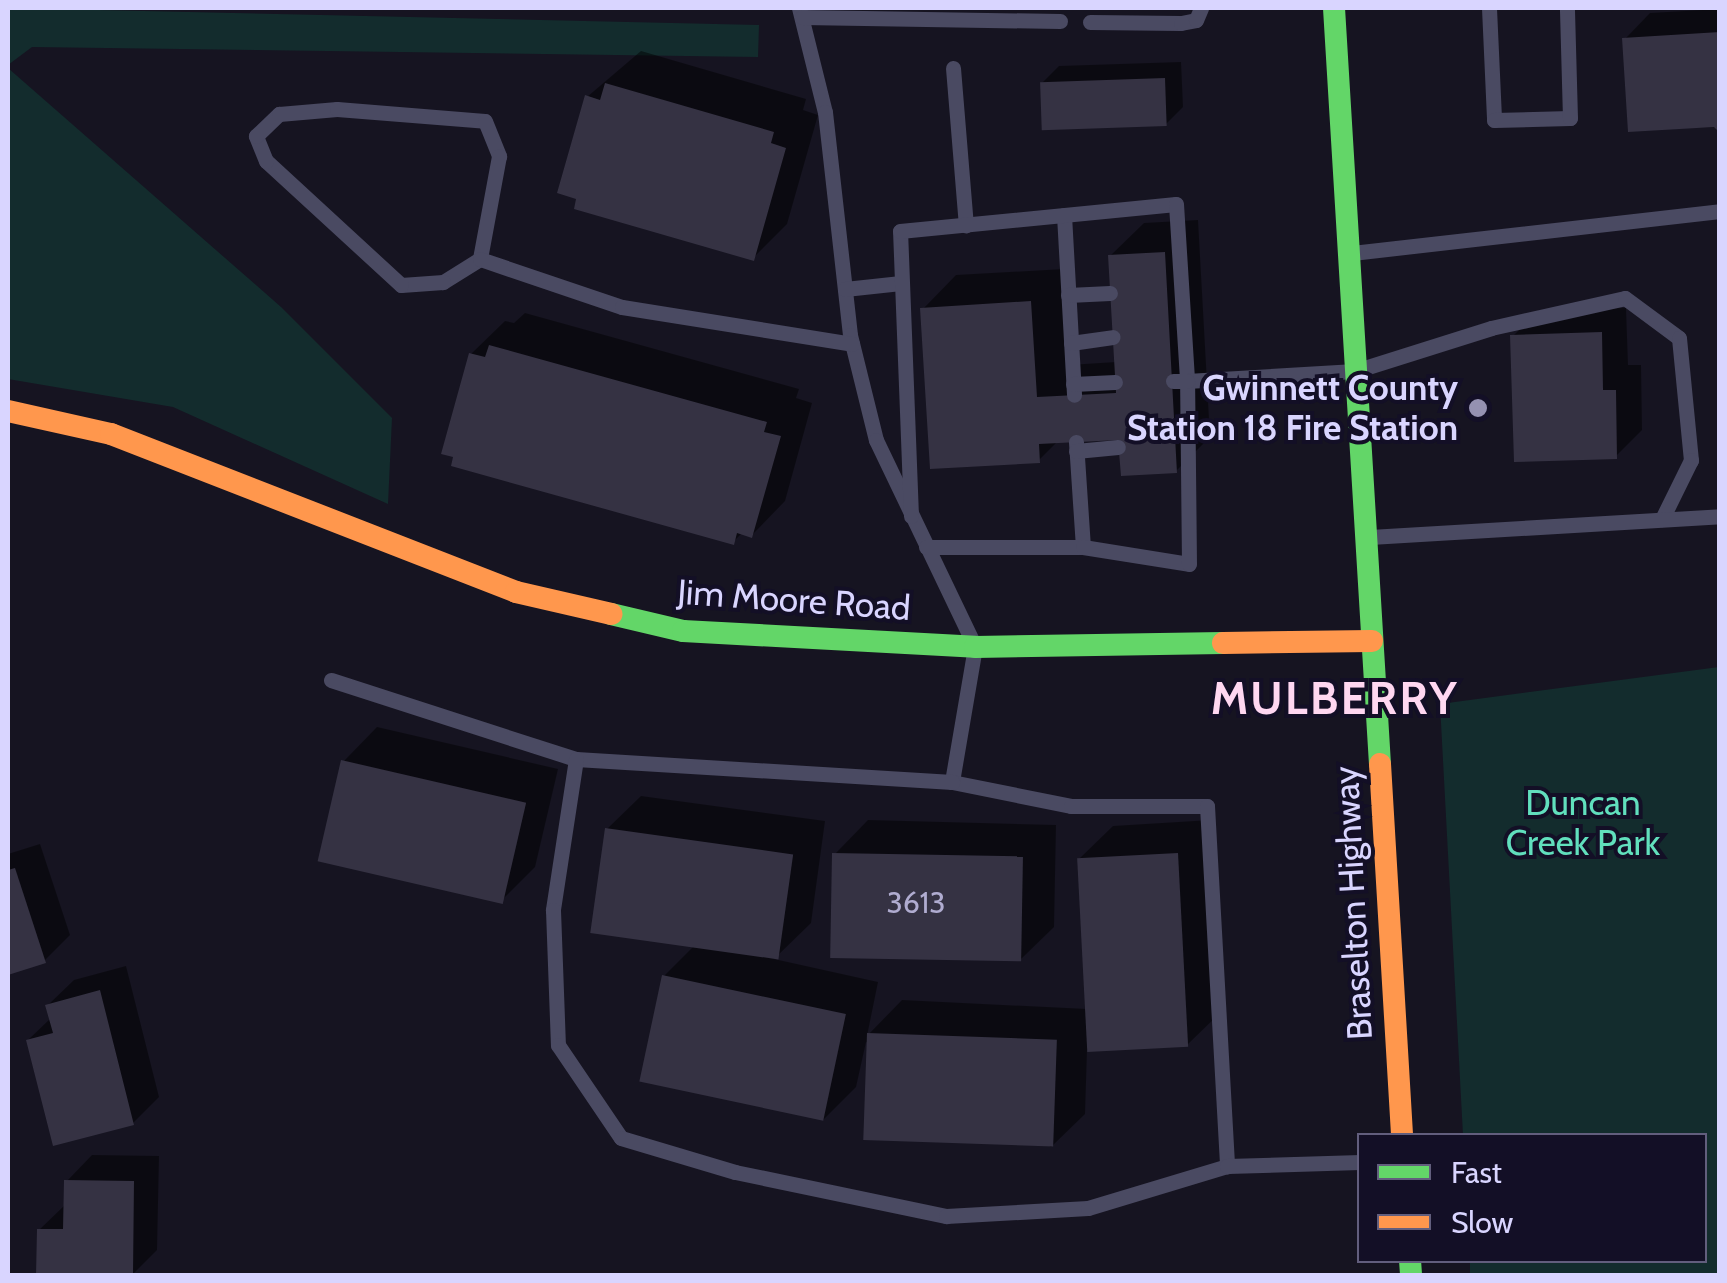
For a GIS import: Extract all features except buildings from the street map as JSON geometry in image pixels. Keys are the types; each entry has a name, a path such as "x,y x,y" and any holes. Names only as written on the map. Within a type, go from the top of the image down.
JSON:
{"street":[{"name":"Braselton Highway","path":"1334,8 1402,1133"},
{"name":"Jim Moore Road","path":"8,411 111,434 516,592 683,631 975,647 1372,640"}],"lane":[{"path":"1090,22 1181,23 1196,20 1201,8"},
{"path":"1490,8 1494,120 1570,118 1567,8"},
{"path":"952,782 975,647 876,440 852,344 825,112 800,12 1060,21"},
{"path":"953,68 966,225"},
{"path":"480,260 499,156 485,121 337,109 279,114 256,136 266,161 402,285 443,282 480,260 622,307 852,344"},
{"path":"911,516 900,231 1176,204 1174,289 1189,564 1082,547 926,546"},
{"path":"1348,253 1720,211"},
{"path":"1064,215 1074,390 1115,382"},
{"path":"845,290 900,283"},
{"path":"1068,295 1110,292"},
{"path":"1180,381 1355,371 1491,328 1624,298 1680,338 1692,460 1662,520"},
{"path":"1071,343 1112,338"},
{"path":"1082,547 1076,447 1118,447"},
{"path":"1366,538 1720,516"},
{"path":"331,680 576,759 952,782 1071,806 1207,806 1228,1166"},
{"path":"576,759 553,910 558,1045 621,1138 736,1172 946,1216 1088,1208 1228,1166 1357,1162"}],"green space":[{"path":"8,8 759,25 758,57 32,47 8,65"},
{"path":"8,68 281,307 392,418 388,504 173,407 8,379"},
{"name":"Duncan Creek Park","path":"1719,667 1719,1275 1470,1275 1470,1263 1707,1263 1707,1133 1463,1133 1440,704"}],"traffic: fast":[{"path":"1334,8 1380,764"},
{"path":"611,614 683,631 975,647 1223,643"},
{"path":"1410,1263 1411,1276"}],"traffic: slow":[{"path":"8,411 111,434 516,592 611,614"},
{"path":"1223,643 1372,641"},
{"path":"1380,764 1402,1133"}],"place":[{"name":"Gwinnett County Station 18 Fire Station","path":"1478,408"}],"district":[{"name":"MULBERRY","path":"1335,699"}]}
